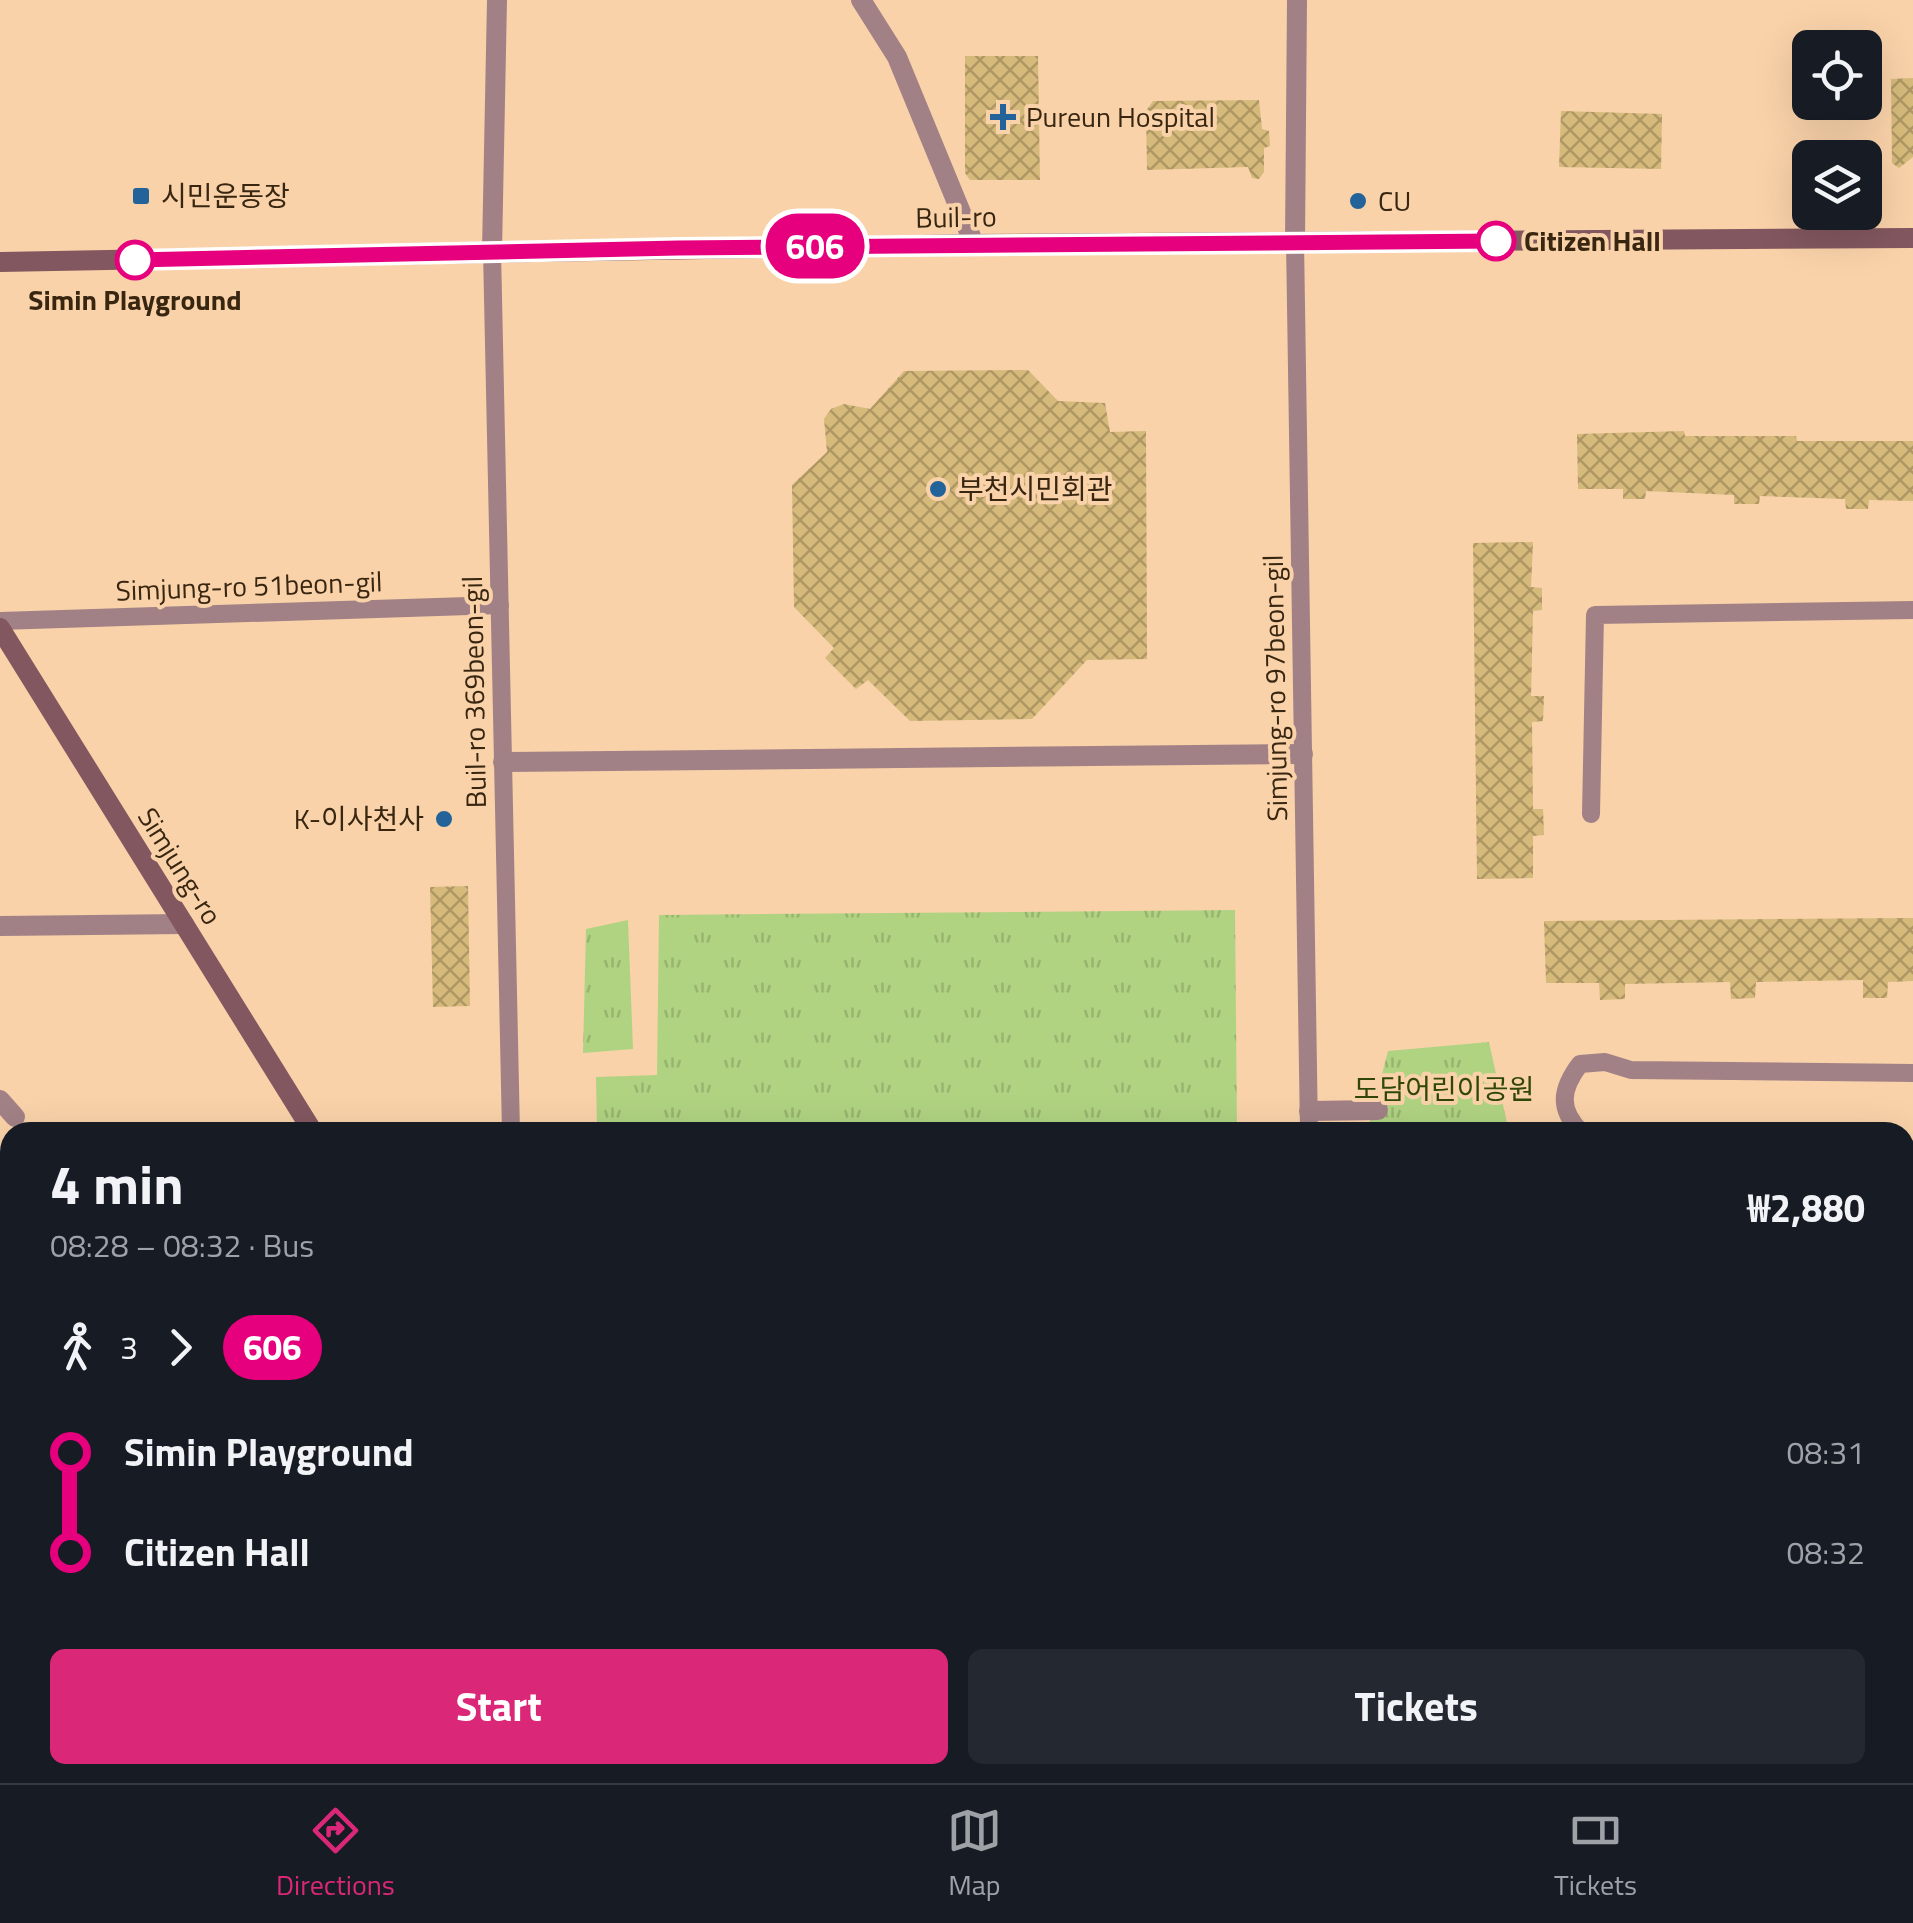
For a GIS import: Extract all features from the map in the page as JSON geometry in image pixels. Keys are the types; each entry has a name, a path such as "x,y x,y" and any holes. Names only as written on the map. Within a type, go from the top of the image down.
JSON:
{"street":[{"path":"492,251 497,0"},
{"path":"861,0 898,57 974,244"},
{"path":"1295,242 1296,0"},
{"name":"Buil-ro","path":"0,262 974,244 1913,238"},
{"name":"Simjung-ro","path":"0,624 307,1122"},
{"path":"503,762 1303,754"},
{"path":"0,926 184,924"},
{"path":"0,1100 15,1117"},
{"path":"1309,1122 1378,1110"}],"lane":[{"name":"Simjung-ro 97beon-gil","path":"1295,242 1309,1122"},
{"name":"Buil-ro 369beon-gil","path":"492,251 511,1122"},
{"name":"Simjung-ro 51beon-gil","path":"0,624 500,605"},
{"path":"1591,814 1595,614 1913,610"},
{"path":"1571,1122 1562,1099 1567,1080 1580,1064 1605,1062 1631,1070 1913,1072"}],"green space":[{"path":"1235,910 1237,1122 597,1122 596,1077 657,1075 659,915"},
{"path":"628,920 633,1049 583,1053 586,929"},
{"name":"도담어린이공원","path":"1489,1042 1507,1122 1370,1122 1388,1051"}],"building":[{"path":"965,56 1038,56 1040,180 970,180 965,173"},
{"path":"1913,78 1913,157 1899,168 1892,163 1891,79"},
{"path":"1259,100 1262,129 1269,131 1270,146 1264,148 1264,172 1259,179 1252,178 1248,167 1147,170 1146,111 1153,101"},
{"path":"1561,111 1662,114 1661,169 1559,167"},
{"path":"1028,370 1058,401 1105,403 1110,432 1146,431 1147,659 1087,660 1032,719 910,721 868,680 856,689 825,658 834,648 794,607 792,485 827,452 824,419 831,409 844,404 870,409 904,371"},
{"path":"1684,431 1685,436 1796,436 1797,441 1913,441 1913,501 1869,500 1868,509 1846,509 1845,499 1760,496 1759,504 1734,504 1734,495 1646,491 1645,499 1623,499 1623,489 1578,489 1577,434"},
{"path":"1533,542 1531,587 1542,588 1542,610 1533,611 1531,696 1544,696 1543,721 1532,722 1533,809 1543,809 1544,835 1533,836 1533,878 1477,879 1473,543"},
{"path":"468,886 470,1006 433,1007 430,887"},
{"path":"1913,918 1913,981 1888,982 1887,998 1863,998 1863,980 1756,982 1755,998 1731,999 1730,982 1625,984 1625,999 1600,1000 1599,983 1546,983 1544,921"}],"bus line":[{"name":"606","path":"135,260 678,248 1496,241"}],"place":[{"name":"Pureun Hospital","path":"1003,117"},
{"name":"시민운동장","path":"141,196"},
{"name":"CU","path":"1358,201"},
{"name":"Citizen Hall","path":"1496,241"},
{"name":"Simin Playground","path":"135,260"},
{"name":"부천시민회관","path":"938,489"},
{"name":"K-이사천사","path":"444,819"}]}
